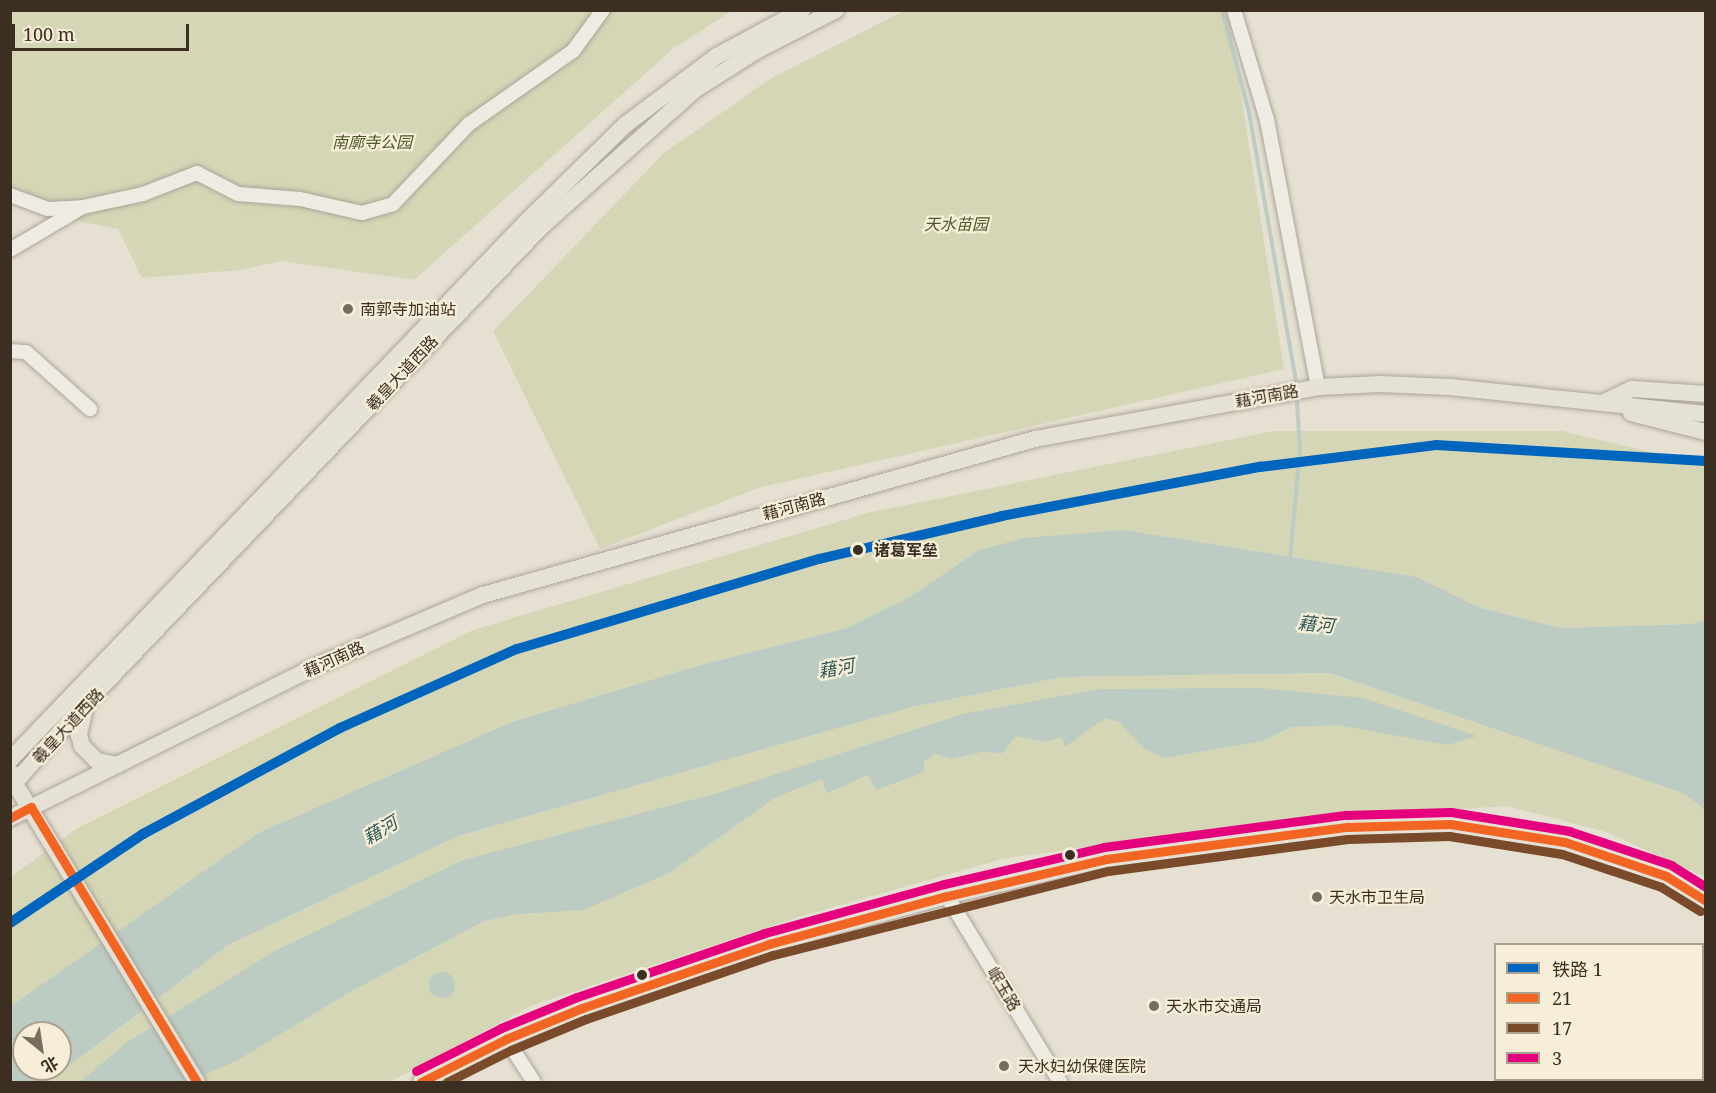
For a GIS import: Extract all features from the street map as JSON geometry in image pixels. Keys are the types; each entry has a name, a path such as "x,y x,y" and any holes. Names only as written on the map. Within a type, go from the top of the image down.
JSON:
{"main road":[{"name":"羲皇大道西路","path":"10,761 526,221 625,125 717,56 802,10"},
{"name":"羲皇大道西路","path":"13,786 87,702 541,227 696,89 758,50 836,10"},
{"name":"藉河南路","path":"10,818 314,667 483,595 1035,439 1318,387 1450,387 1706,414"},
{"path":"1602,403 1632,389 1706,394"},
{"name":"藉河南路","path":"1602,403 1659,422 1706,432"},
{"path":"87,702 80,728 82,746 97,761 118,765"},
{"path":"10,761 13,786 32,807 49,840 197,1083"},
{"path":"421,1083 506,1040 582,1008 769,945 948,896 1106,859 1347,827 1450,824 1565,842 1666,876 1706,901"}],"street":[{"path":"10,195 48,209 83,207 143,194 197,173 238,194 300,199 362,213 393,204 469,124 573,51 603,10"},
{"path":"1234,10 1267,120 1318,387"},
{"path":"10,250 83,207"},
{"path":"10,351 26,352 90,409"},
{"name":"岷玉路","path":"948,896 1060,1083"},
{"path":"506,1040 534,1083"}],"green space":[{"name":"南廓寺公园","path":"11,11 732,11 674,48 414,280 281,261 240,270 142,278 118,229 56,217 11,197"},
{"name":"天水苗园","path":"904,11 1228,11 1284,369 758,488 600,549 493,331 664,153 773,77"},
{"path":"1273,431 1562,431 1705,465 1705,620 1691,624 1561,628 1478,607 1417,577 1124,530 977,551 910,597 847,628 697,666 512,722 258,833 11,1006 11,877 76,829 473,630 871,512"},
{"path":"1330,673 1683,793 1705,810 1705,877 1606,832 1507,806 1253,823 1002,859 802,916 533,1005 390,1082 48,1082 72,1081 72,1064 228,945 458,836 912,707 1062,677"}],"water":[{"name":"藉河","path":"1124,530 1417,577 1478,607 1561,628 1691,624 1705,620 1705,810 1683,793 1330,673 1062,677 912,707 458,836 228,945 72,1064 72,1021 12,1021 12,1081 49,1081 11,1082 11,1006 258,833 512,722 697,666 847,628 910,597 977,551 1024,538"},
{"path":"1262,688 1363,698 1477,736 1448,745 1338,725 1291,727 1262,741 1164,758 1144,748 1119,722 1105,718 1065,747 1061,737 1046,742 1016,736 1003,753 982,752 951,759 934,753 924,762 924,772 876,790 868,775 827,793 822,779 776,797 669,873 583,910 518,914 484,921 350,992 236,1061 186,1082 80,1082 126,1043 273,952 463,860 718,793 963,714 1100,689"},
{"path":"442,972 452,975 455,985 452,995 442,998 432,995 429,985 432,975"}],"waterway":[{"path":"1222,10 1249,112 1296,380"},
{"path":"1290,559 1300,450 1297,402"}],"rail line":[{"name":"1","path":"10,923 143,834 340,728 517,649 819,559 1002,516 1260,467 1436,445 1706,461"}],"transit line":[{"name":"21","path":"10,818 31,807 197,1082"},
{"name":"3","path":"416,1071 501,1028 577,997 765,933 944,884 1104,847 1345,815 1451,812 1569,831 1671,865 1706,887"},
{"name":"21","path":"421,1082 506,1039 582,1008 769,944 947,896 1106,859 1347,827 1450,824 1565,842 1666,876 1706,901"},
{"name":"17","path":"447,1082 511,1050 586,1019 773,955 1108,871 1348,839 1449,836 1562,854 1661,887 1700,911"}],"place":[{"name":"南郭寺加油站","path":"348,309"},
{"name":"诸葛军垒","path":"858,550"},
{"name":"天水市卫生局","path":"1317,897"},
{"name":"天水市交通局","path":"1154,1006"},
{"name":"天水妇幼保健医院","path":"1004,1066"}]}
